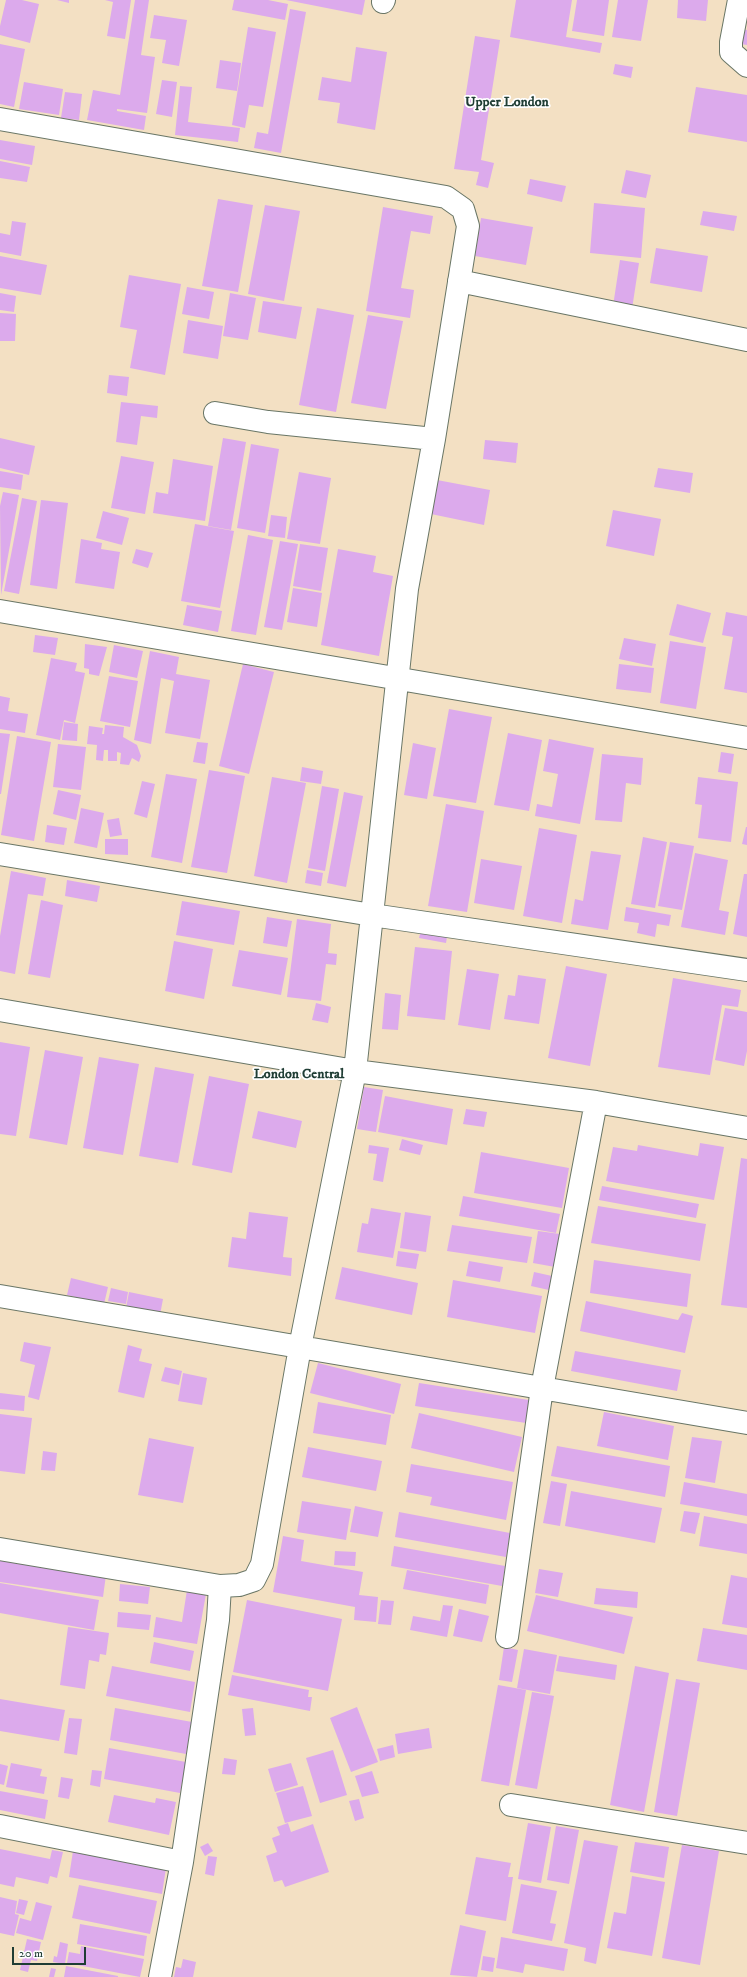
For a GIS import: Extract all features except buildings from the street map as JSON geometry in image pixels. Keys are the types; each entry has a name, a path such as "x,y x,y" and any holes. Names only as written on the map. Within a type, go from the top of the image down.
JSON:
{"street":[{"path":"739,0 731,42 731,52 747,66"},
{"path":"0,119 446,197 463,209 468,226 434,439 407,589 355,1070 300,1348 262,1564 254,1580 239,1585 220,1586 0,1549"},
{"path":"459,281 747,340"},
{"path":"215,413 268,422 434,439"},
{"path":"0,611 398,680 747,738"},
{"path":"0,854 372,915 747,970"},
{"path":"0,1010 355,1070 596,1102 747,1128"},
{"path":"507,1638 542,1388 596,1102"},
{"path":"0,1296 747,1423"},
{"path":"160,1977 182,1862 218,1620 220,1586"},
{"path":"511,1805 747,1843"},
{"path":"0,1826 182,1862"}],"district":[{"name":"Upper London","path":"507,103"},
{"name":"London Central","path":"299,1075"}]}
